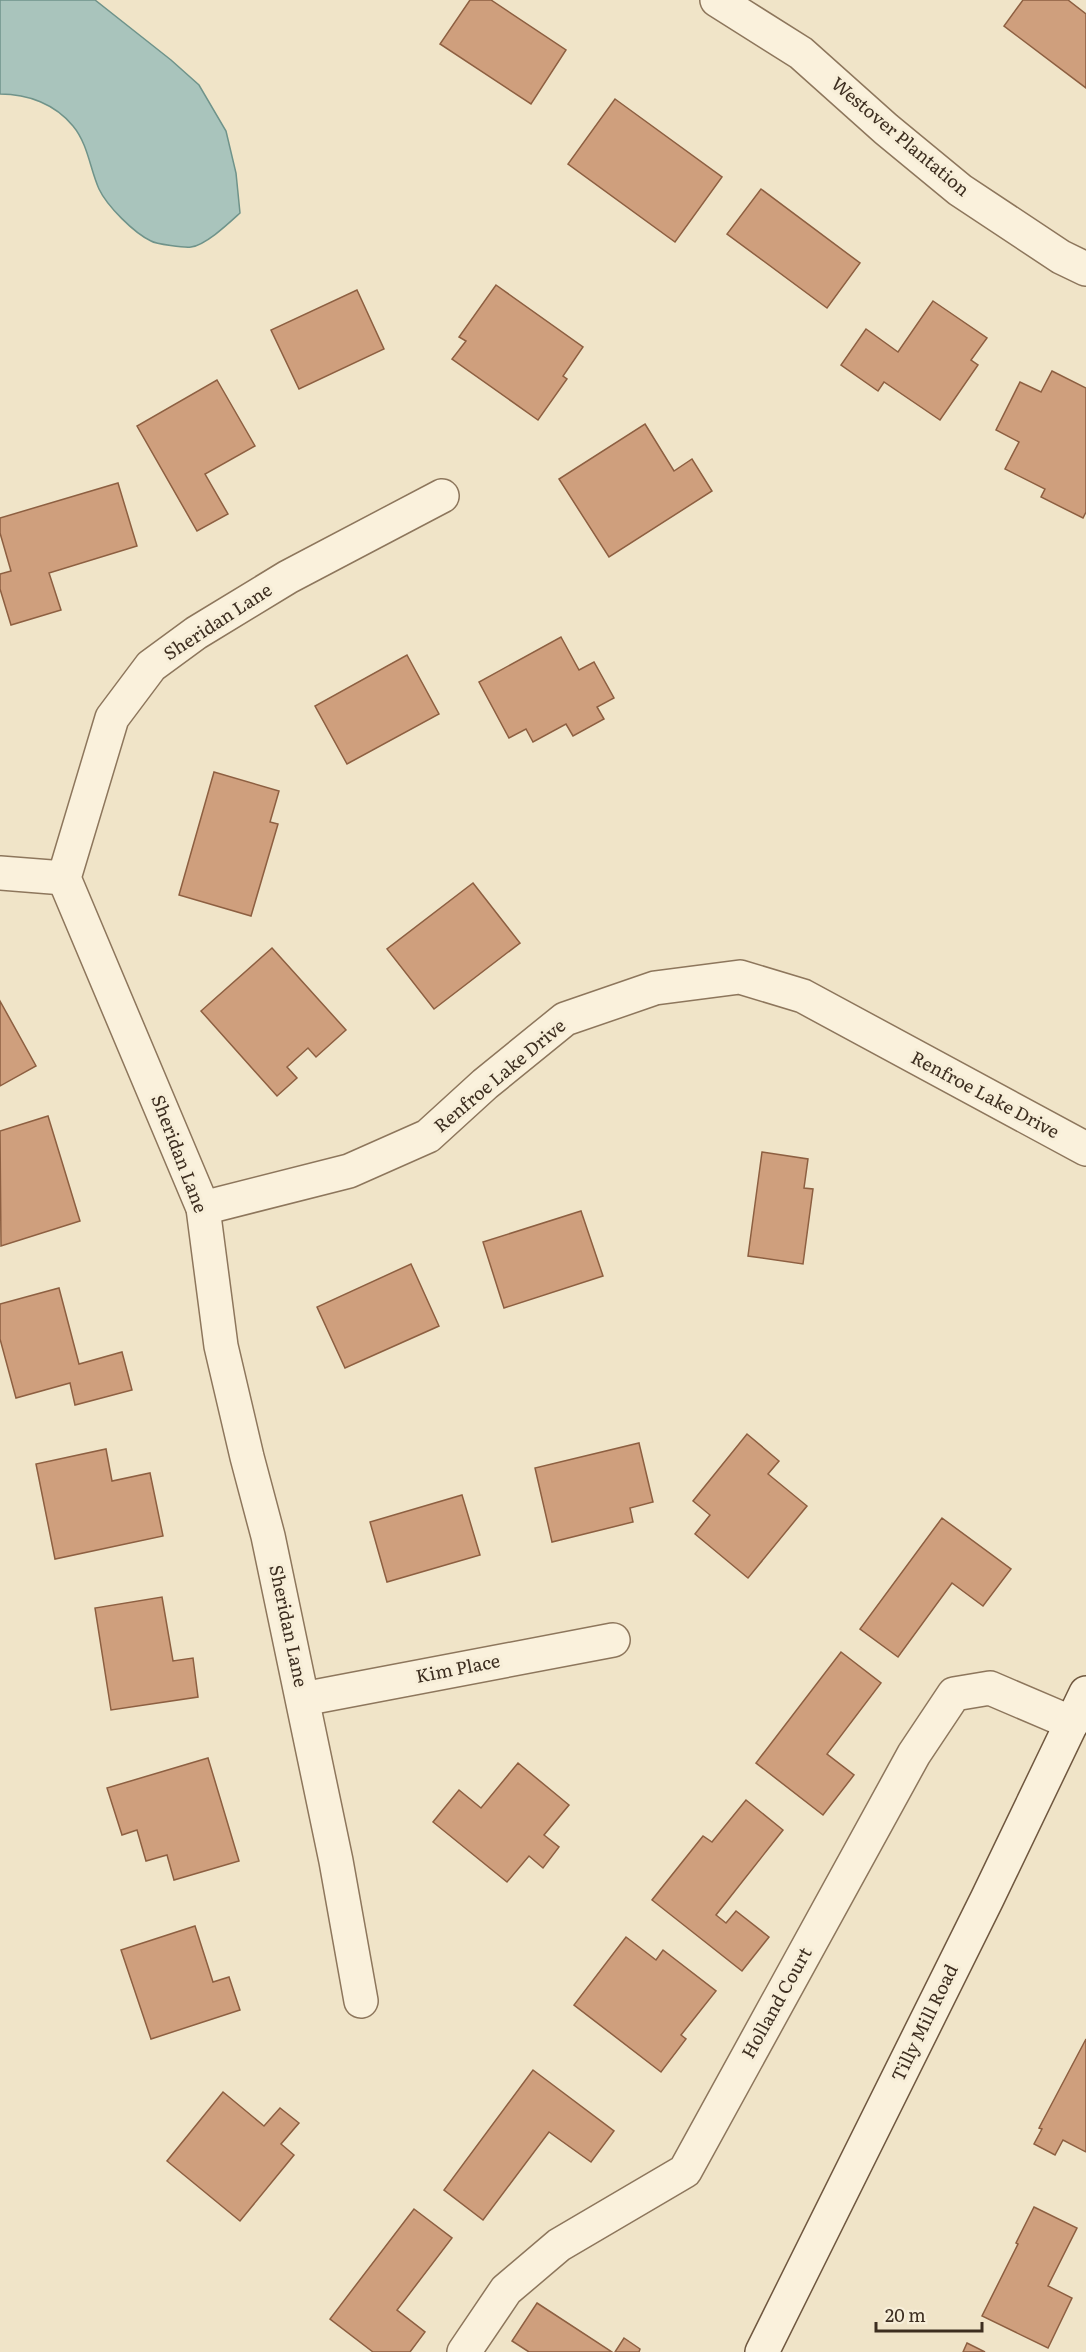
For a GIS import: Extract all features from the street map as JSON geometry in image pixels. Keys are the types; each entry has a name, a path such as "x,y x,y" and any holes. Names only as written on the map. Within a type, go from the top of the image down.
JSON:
{"street":[{"name":"Westover Plantation","path":"717,0 801,53 886,129 960,190 1061,257 1086,269"},
{"name":"Sheridan Lane","path":"362,2001 336,1861 268,1536 221,1346 203,1208 64,878 111,718 151,666 196,633 288,577 441,496"},
{"path":"0,873 64,878"},
{"name":"Renfroe Lake Drive","path":"203,1208 349,1171 428,1136 485,1084 565,1019 655,988 740,976 803,996 1086,1149"},
{"name":"Kim Place","path":"303,1699 613,1640"},
{"name":"Holland Court","path":"464,2352 506,2290 559,2245 685,2171 914,1754 954,1694 990,1688 1072,1723"},
{"name":"Tilly Mill Road","path":"762,2352 1086,1693"}],"water":[{"path":"0,0 95,0 171,60 199,85 226,131 236,173 240,213 210,238 191,247 154,242 129,226 103,196 82,141 66,118 49,106 31,98 0,94"}],"building":[{"path":"470,0 491,0 566,50 531,104 440,44"},
{"path":"1023,0 1068,0 1086,14 1086,88 1004,26"},
{"path":"615,99 722,177 675,242 568,164"},
{"path":"761,189 860,263 827,308 727,234"},
{"path":"496,285 583,347 563,376 567,379 538,420 452,359 466,341 459,337"},
{"path":"357,290 384,349 299,389 271,330"},
{"path":"933,301 987,338 971,360 978,365 940,420 884,382 878,391 841,365 866,329 898,352"},
{"path":"1052,371 1086,388 1086,512 1083,518 1041,497 1045,489 1005,469 1019,442 996,430 1020,382 1041,392"},
{"path":"217,380 255,446 205,474 228,514 197,531 137,426"},
{"path":"645,424 674,471 692,459 712,491 609,557 559,479"},
{"path":"118,483 137,546 49,573 61,610 11,625 0,589 0,574 11,571 0,533 0,518"},
{"path":"561,637 579,670 594,662 614,698 597,707 604,719 573,736 566,724 533,742 526,729 509,738 479,682"},
{"path":"407,655 439,714 347,764 315,706"},
{"path":"214,772 279,791 270,822 278,824 251,916 179,895"},
{"path":"473,883 520,943 434,1009 387,949"},
{"path":"272,948 346,1030 316,1057 308,1048 287,1067 297,1078 277,1096 201,1011"},
{"path":"0,1001 36,1066 0,1086"},
{"path":"48,1116 80,1221 1,1246 0,1131"},
{"path":"762,1152 808,1159 804,1188 813,1189 803,1264 748,1256"},
{"path":"581,1211 603,1276 504,1308 483,1242"},
{"path":"411,1264 439,1326 345,1368 317,1307"},
{"path":"59,1288 79,1364 122,1352 132,1390 75,1405 70,1383 16,1398 0,1339 0,1304"},
{"path":"747,1434 779,1461 768,1474 807,1506 748,1578 695,1534 710,1515 693,1501"},
{"path":"639,1443 653,1502 630,1508 633,1522 552,1542 535,1468"},
{"path":"106,1449 112,1481 150,1473 163,1536 55,1559 36,1464"},
{"path":"462,1495 480,1555 387,1582 370,1522"},
{"path":"942,1518 1011,1569 983,1606 952,1583 898,1657 860,1629"},
{"path":"162,1597 173,1661 193,1658 198,1697 111,1710 95,1608"},
{"path":"841,1652 881,1683 827,1754 854,1775 823,1815 756,1763"},
{"path":"208,1758 239,1861 174,1880 167,1855 146,1861 137,1830 122,1835 107,1788"},
{"path":"518,1763 569,1805 544,1835 559,1847 543,1868 529,1856 507,1882 433,1822 459,1790 481,1808"},
{"path":"746,1800 783,1830 716,1915 726,1923 736,1911 769,1937 742,1971 652,1900 703,1836 712,1842"},
{"path":"195,1926 213,1982 229,1977 240,2010 151,2039 121,1950"},
{"path":"626,1937 656,1960 663,1950 716,1991 681,2035 686,2039 661,2072 574,2005"},
{"path":"1086,2039 1086,2152 1063,2140 1055,2155 1034,2144 1042,2129 1039,2128"},
{"path":"533,2070 614,2131 591,2162 549,2132 483,2220 444,2190"},
{"path":"223,2092 264,2126 280,2108 299,2123 281,2144 294,2155 240,2221 167,2161"},
{"path":"1034,2207 1077,2228 1048,2286 1072,2298 1048,2348 982,2316"},
{"path":"414,2209 452,2238 397,2310 425,2332 410,2352 373,2352 330,2319"},
{"path":"537,2303 612,2352 529,2352 512,2341"},
{"path":"624,2338 640,2349 639,2352 615,2352"},
{"path":"967,2343 985,2352 963,2352"}]}
